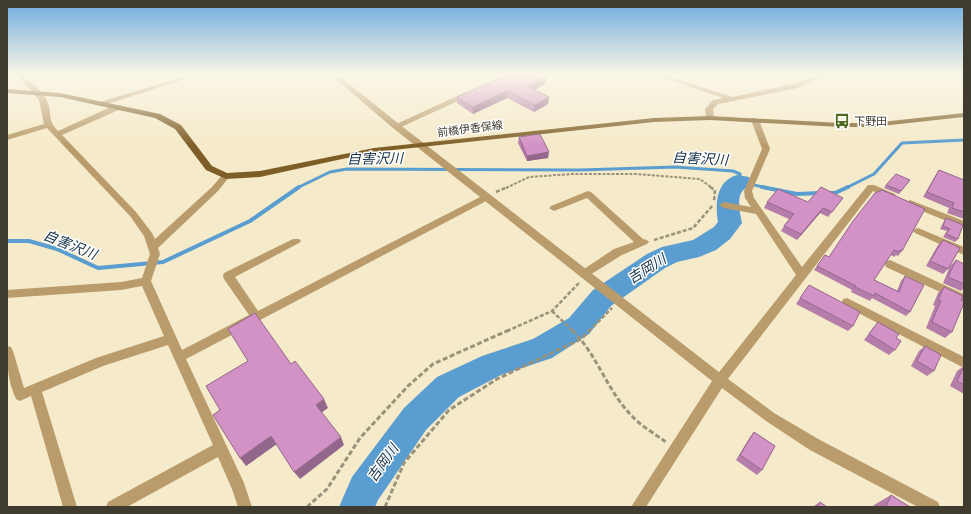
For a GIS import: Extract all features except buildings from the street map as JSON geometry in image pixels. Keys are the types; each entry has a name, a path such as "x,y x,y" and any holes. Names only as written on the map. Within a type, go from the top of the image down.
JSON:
{"main road":[{"path":"80,99 157,116 174,125 183,133 209,168 226,176"},
{"name":"前橋伊香保線","path":"226,176 260,174 347,155 654,120 710,118 841,125 872,125 964,115"}],"street":[{"path":"42,99 44,102 45,119 48,124 133,214 149,235 154,250"},
{"path":"101,103 114,99"},
{"path":"364,99 421,146 720,380 770,417 912,502 933,507"},
{"path":"396,126 458,99"},
{"path":"710,118 709,109 711,105 732,99"},
{"path":"57,134 118,107"},
{"path":"755,120 766,149 757,175 748,191 750,198 802,274"},
{"path":"7,138 48,124"},
{"path":"226,176 154,250 147,277 153,301 239,488 245,507"},
{"path":"638,507 720,380 871,187 964,225"},
{"path":"554,208 588,194 642,243 618,252 585,274"},
{"path":"179,357 487,197"},
{"path":"724,205 758,211"},
{"path":"918,231 964,251"},
{"path":"256,317 228,276 296,241"},
{"path":"890,264 964,298"},
{"path":"7,294 121,286 147,277"},
{"path":"846,302 964,364"},
{"path":"7,351 20,395 100,362 171,339"},
{"path":"35,389 70,507"},
{"path":"113,507 221,448"}],"path":[{"path":"487,197 529,177 572,174 636,174 700,179 715,190 714,205 693,228 642,243"},
{"path":"714,205 724,205"},
{"path":"307,507 326,489 360,438 408,386 433,364 552,311 577,286 585,274"},
{"path":"385,507 404,463 449,410 498,379 559,351 581,339 617,298"},
{"path":"552,311 581,339 632,416 675,449"}],"waterway":[{"name":"吉岡川","path":"848,187 874,174 902,143 964,140"},
{"name":"自害沢川","path":"299,187 330,172 347,169 580,170 675,167 733,171 740,174 741,182 767,188"},
{"name":"吉岡川","path":"357,507 364,489 415,419 448,387 492,365 542,349 579,326 602,298 656,261 671,254 699,248 707,244 722,233 730,223 727,206 728,196 737,182 741,182"},
{"name":"自害沢川","path":"7,241 29,241 57,249 98,268 163,262 250,221 299,187"},
{"name":"吉岡川","path":"762,187 767,188"},
{"name":"吉岡川","path":"828,193 835,193 848,187"},
{"name":"吉岡川","path":"767,188 797,194 821,193"}],"place":[{"name":"下野田","path":"842,121"}]}
